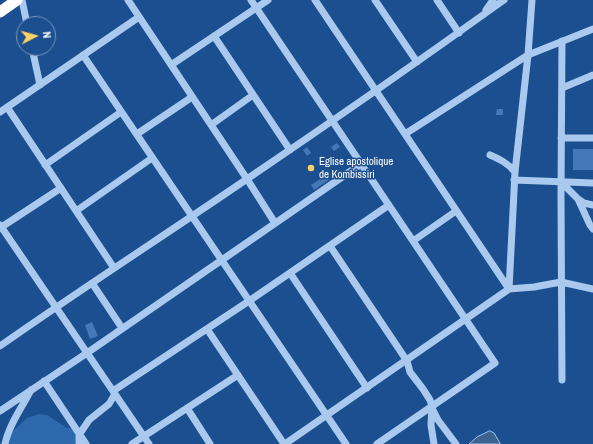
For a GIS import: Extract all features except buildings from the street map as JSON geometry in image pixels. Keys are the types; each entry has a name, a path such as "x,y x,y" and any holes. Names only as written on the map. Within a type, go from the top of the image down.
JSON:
{"highway":[{"path":"0,12 17,0"}],"street":[{"path":"22,0 25,16"},
{"path":"128,0 275,223"},
{"path":"251,0 495,363 377,444"},
{"path":"171,65 268,0"},
{"path":"315,0 509,289"},
{"path":"375,0 417,62"},
{"path":"437,0 459,32"},
{"path":"484,14 493,0"},
{"path":"0,346 376,91 504,0"},
{"path":"509,289 514,180 528,55 532,0"},
{"path":"0,112 139,17"},
{"path":"405,134 528,55 593,28"},
{"path":"214,36 290,150"},
{"path":"562,41 562,380"},
{"path":"83,55 346,444"},
{"path":"34,56 40,84"},
{"path":"562,88 593,75"},
{"path":"211,125 253,95"},
{"path":"137,134 192,97"},
{"path":"7,107 114,268"},
{"path":"45,165 121,112"},
{"path":"562,138 593,138"},
{"path":"490,155 511,167 515,172"},
{"path":"76,211 152,158"},
{"path":"0,411 87,353 361,164"},
{"path":"514,180 593,183"},
{"path":"561,182 577,198 584,203 593,205"},
{"path":"61,188 0,227 149,444"},
{"path":"577,198 593,229"},
{"path":"79,444 80,435 89,420 109,404 114,393 389,205"},
{"path":"413,241 456,211"},
{"path":"330,246 407,360 410,372 430,400 438,420 456,444"},
{"path":"290,273 367,388"},
{"path":"207,329 284,444 327,416 509,289 534,287 561,282 593,289"},
{"path":"92,283 122,328"},
{"path":"132,444 238,375"},
{"path":"44,381 86,444"},
{"path":"5,444 14,422 32,389"},
{"path":"432,406 431,425 434,444"},
{"path":"187,408 210,444"}],"shaded area":[{"path":"39,414 47,415 67,428 72,428 76,433 75,444 9,444 11,433 27,418"},
{"path":"490,431 494,433 500,444 469,444 477,437"}],"place":[{"name":"Eglise apostolique de Kombissiri","path":"311,168"}]}
